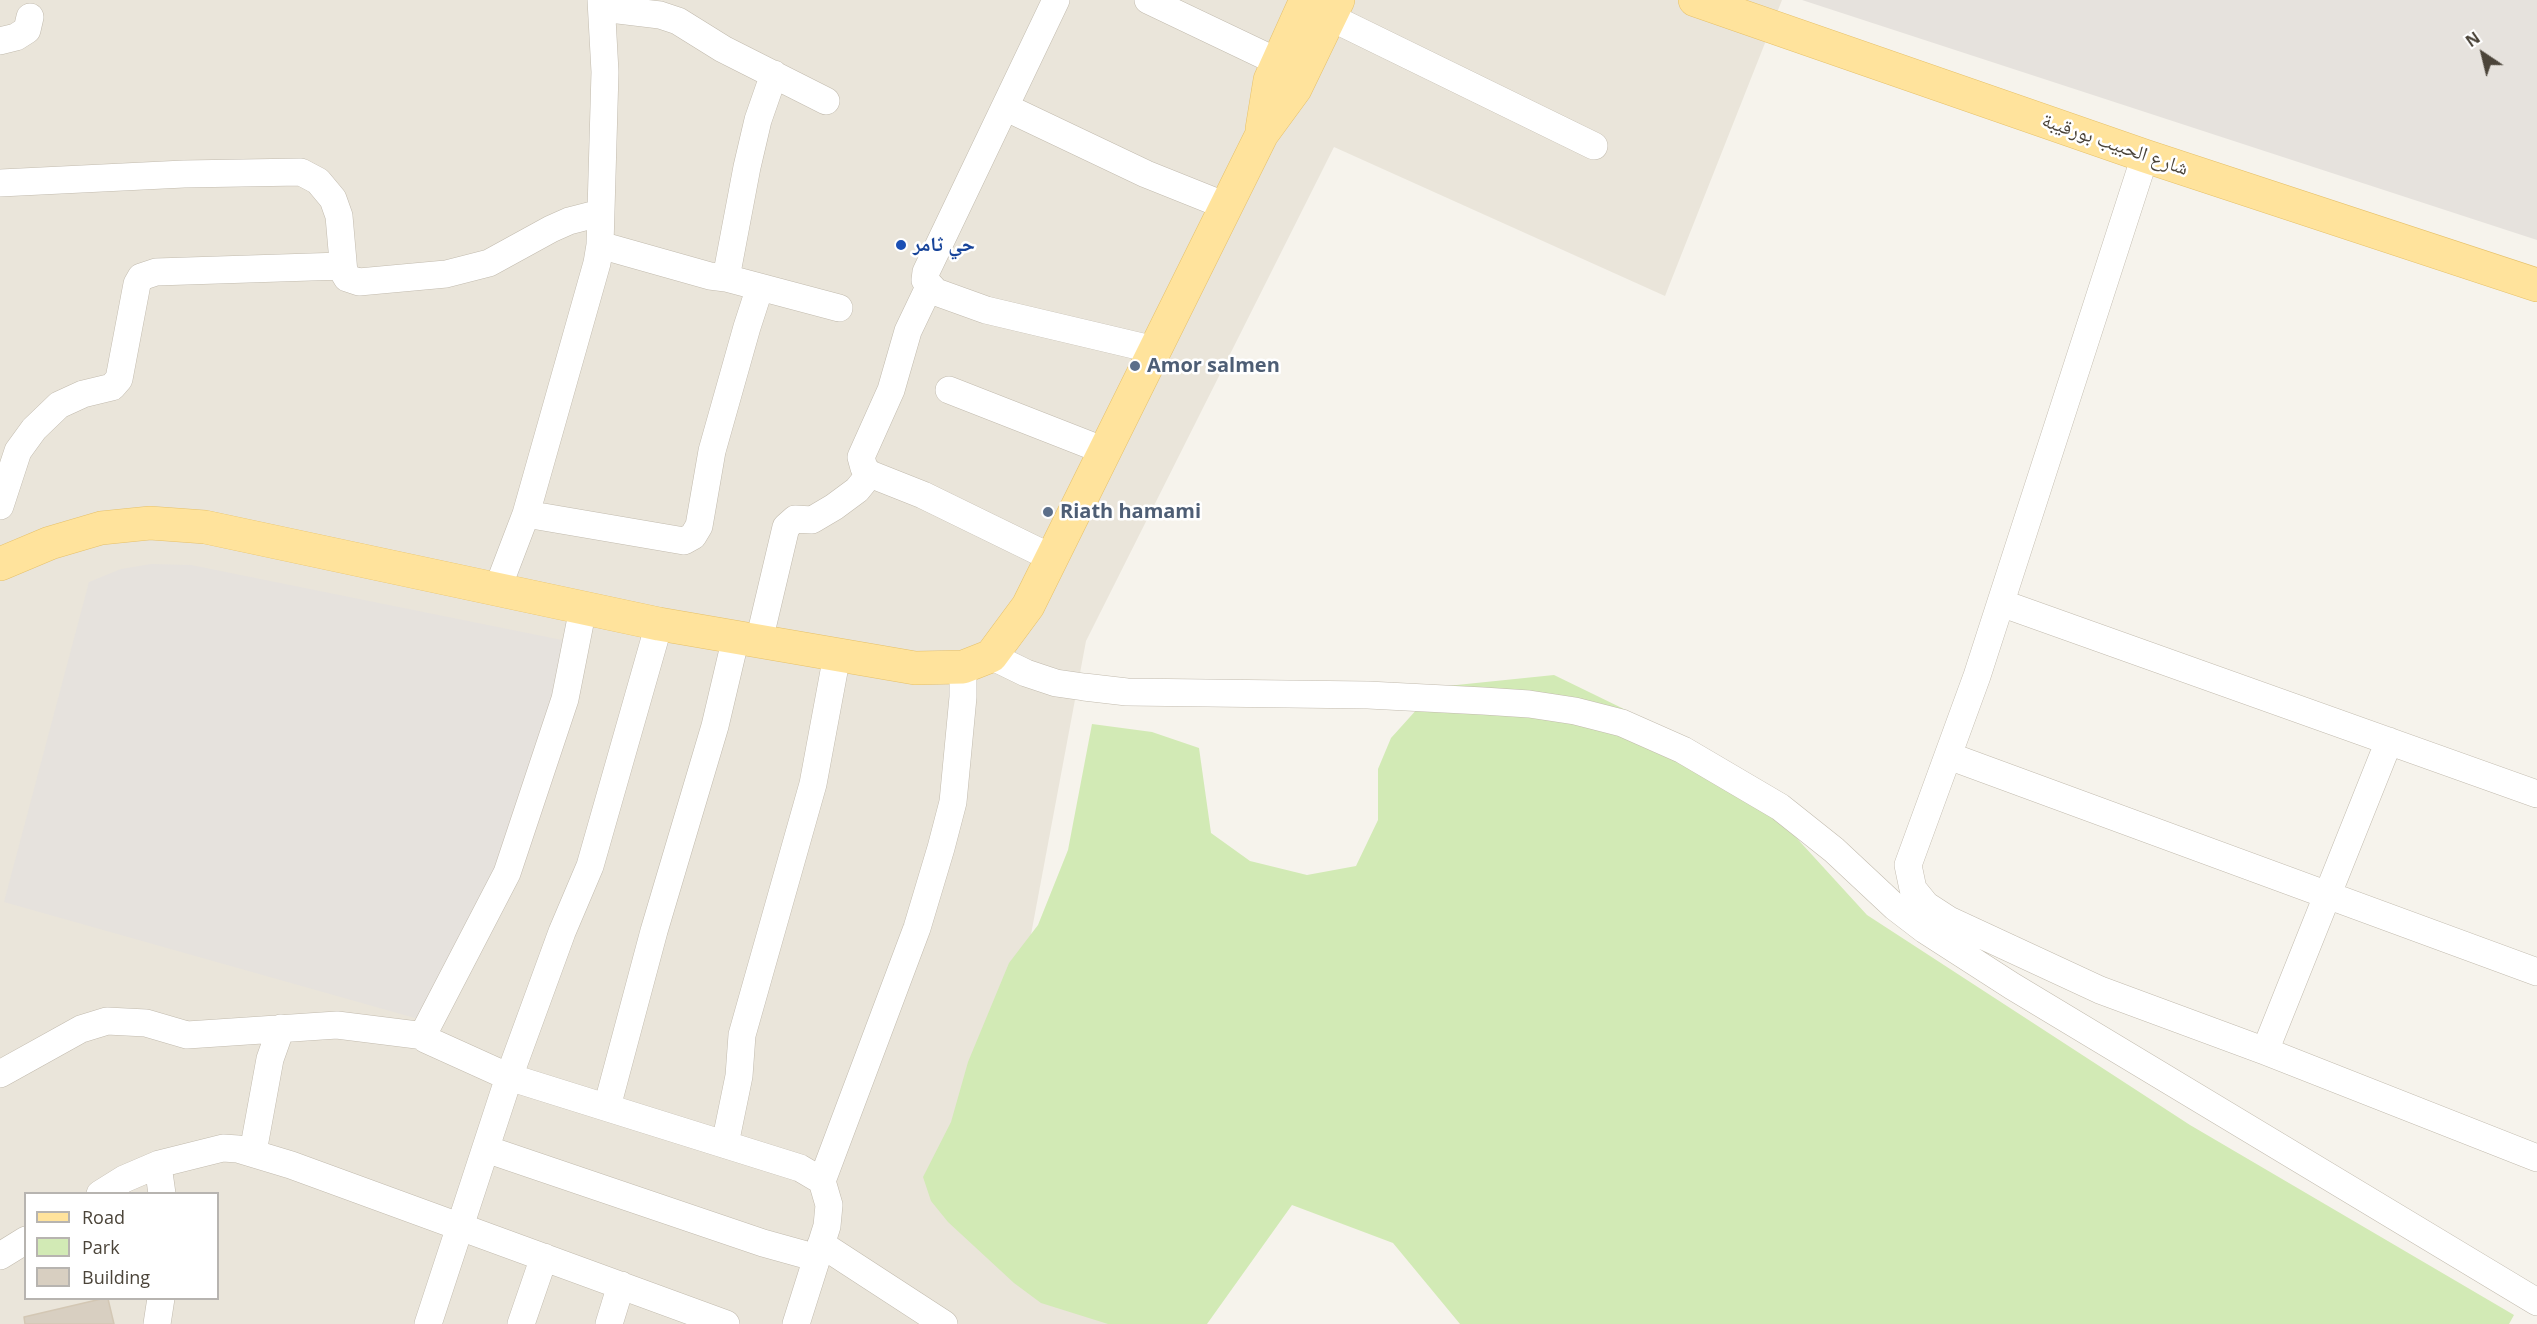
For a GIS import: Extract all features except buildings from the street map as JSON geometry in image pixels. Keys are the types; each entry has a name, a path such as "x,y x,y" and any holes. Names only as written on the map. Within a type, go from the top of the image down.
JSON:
{"main road":[{"name":"شارع الحبيب بورقيبة","path":"1695,0 2145,156 2537,285"},
{"path":"1262,134 1270,80 1278,62 1325,6"},
{"path":"0,564 50,543 101,528 150,523 205,526 659,624 915,668 977,661 1028,606 1262,134 1295,90 1325,6"}],"street":[{"path":"1056,0 926,272 925,280 929,287 948,298 986,310 1091,333 1155,350"},
{"path":"1148,0 1278,62"},
{"path":"497,590 526,514 585,312 600,245 605,72 601,4 660,15 678,21 723,49 826,101"},
{"path":"1325,6 1594,146"},
{"path":"0,41 16,37 27,30 30,17"},
{"path":"726,278 758,120 774,74"},
{"path":"1005,107 1146,174 1226,206"},
{"path":"2145,156 2001,603 1949,756 1908,865 1913,889 1926,905 1949,921 2100,990 2265,1051 2537,1158"},
{"path":"0,183 196,174 301,172 318,180 333,199 339,216 342,266 347,278 359,282 446,274 489,263 569,221 600,213"},
{"path":"600,245 710,276 726,278 839,308"},
{"path":"0,506 18,451 34,429 59,405 83,394 112,387 119,379 137,284 141,277 156,272 342,266"},
{"path":"526,514 684,542 693,536 699,526 715,441 760,287"},
{"path":"929,287 908,331 891,390 861,457 864,468 870,474 923,495 1052,558"},
{"path":"949,390 1105,451"},
{"path":"607,1107 654,931 715,726 786,526 795,519 812,520 834,507 857,490 870,474"},
{"path":"2001,603 2537,794"},
{"path":"583,608 565,699 507,873 426,1029 425,1036 428,1042 509,1077 800,1168 822,1181"},
{"path":"428,1324 509,1077 562,932 590,866 659,624"},
{"path":"725,1144 739,1076 742,1035 813,784 837,655"},
{"path":"796,1324 827,1226 829,1205 822,1181 917,928 941,848 953,801 963,697 977,661 1046,680 1127,692 1368,695 1495,701 1575,711 1622,723 1683,750 1779,807 1834,850 1895,907 1924,930 2012,986 2537,1302"},
{"path":"2265,1051 2389,741"},
{"path":"1949,756 2537,972"},
{"path":"0,1074 81,1029 107,1021 146,1023 188,1035 337,1025 425,1036"},
{"path":"253,1152 270,1059 281,1028"},
{"path":"102,1192 124,1179 158,1165 223,1148 253,1152 621,1285 696,1319 726,1324"},
{"path":"486,1149 763,1243 819,1251 944,1324"},
{"path":"158,1165 162,1192"},
{"path":"0,1256 24,1241"},
{"path":"521,1324 544,1257"},
{"path":"609,1324 621,1285"},
{"path":"157,1324 161,1300"}],"shaded area":[{"path":"0,0 1782,0 1665,296 1334,147 1086,641 985,1180 1171,1324 0,1324"},
{"path":"1802,0 2537,0 2537,240"},
{"path":"151,564 191,565 562,640 562,695 496,870 422,1020 4,902 89,582 121,569"}],"green space":[{"path":"1554,675 1702,747 1792,833 1867,915 2190,1125 2514,1315 2509,1324 1460,1324 1393,1243 1292,1205 1207,1324 1108,1324 1041,1303 1014,1283 948,1222 931,1201 923,1177 951,1122 968,1062 1009,963 1038,925 1068,850 1092,724 1152,732 1199,748 1211,833 1250,861 1307,875 1356,866 1378,820 1378,769 1391,738 1437,687"}],"place":[{"name":"حي ثامر","path":"901,245"},
{"name":"Amor salmen","path":"1135,366"},
{"name":"Riath hamami","path":"1048,512"}]}
